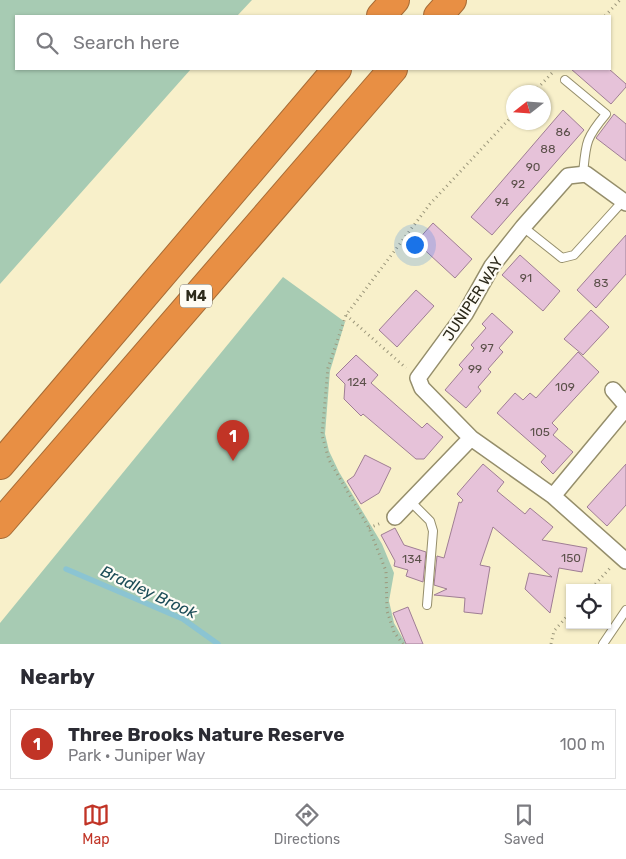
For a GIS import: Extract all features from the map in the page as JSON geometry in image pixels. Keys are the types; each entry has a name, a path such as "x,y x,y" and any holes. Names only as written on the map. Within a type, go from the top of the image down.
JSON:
{"highway":[{"path":"382,15 395,0"},
{"path":"439,15 452,0"},
{"name":"M4","path":"0,465 336,70"},
{"name":"M4","path":"0,524 392,70"}],"street":[{"path":"583,174 586,174 625,202"},
{"name":"JUNIPER WAY","path":"418,378 465,314 492,266 523,226 568,176 583,174"},
{"path":"418,378 422,388 471,438 553,496 623,558"},
{"path":"553,496 626,407 613,390"},
{"path":"395,517 471,438"}],"lane":[{"path":"565,80 606,114 590,133 583,174"},
{"path":"523,226 562,258 574,255 625,202"},
{"path":"410,501 430,521 433,531 427,605"},
{"path":"604,644 626,610"}],"path":[{"path":"606,15 620,0"},
{"path":"541,85 555,70"},
{"path":"403,644 394,632 387,611 386,571 369,528 329,460 322,435 328,368 346,315 430,204 506,123"},
{"path":"346,315 418,378"},
{"path":"596,584 623,558"},
{"path":"551,644 554,631 566,618"}],"green space":[{"path":"0,0 252,0 238,15 15,15 15,70 190,70 0,284"},
{"path":"283,277 345,322 330,371 325,434 329,451 339,472 382,544 394,573 389,601 394,623 406,644 0,644 0,623"}],"building":[{"path":"572,70 610,70 626,84 626,87 611,104"},
{"path":"563,110 584,130 492,235 471,217 546,130 551,130 551,124"},
{"path":"614,114 626,124 626,161 596,138"},
{"path":"433,223 472,259 455,278 416,242"},
{"path":"626,235 626,274 596,308 577,290"},
{"path":"520,255 560,291 543,311 502,275"},
{"path":"416,290 434,306 397,347 379,330"},
{"path":"591,310 609,327 583,355 564,339"},
{"path":"492,313 513,332 499,348 503,352 488,369 491,372 478,387 481,391 466,408 445,390 463,369 459,365 474,348 471,345 486,328 482,324"},
{"path":"578,352 599,372 552,423 558,429 553,435 573,452 553,474 541,462 546,456 497,413 515,393 523,400 530,393 536,398"},
{"path":"356,355 378,375 371,383 422,428 427,423 443,437 424,459 416,459 363,414 361,416 344,399 345,384 336,375"},
{"path":"365,455 391,468 379,493 361,504 347,481 354,476"},
{"path":"483,464 504,482 497,491 525,514 530,508 553,527 542,540 587,548 582,572 559,568 550,613 525,589 529,573 552,577 493,527 480,565 490,567 482,614 464,612 465,598 434,595 447,589 434,585 437,556 444,558 459,502 461,503 463,500 457,494"},
{"path":"626,464 626,505 607,526 587,507"},
{"path":"395,528 404,545 426,552 423,582 406,576 408,570 394,566 395,561 381,535"},
{"path":"408,607 423,644 406,644 393,613"}],"waterway":[{"name":"Bradley Brook","path":"66,569 183,619 218,644"}],"place":[{"name":"Three Brooks Nature Reserve","path":"233,461"}]}
